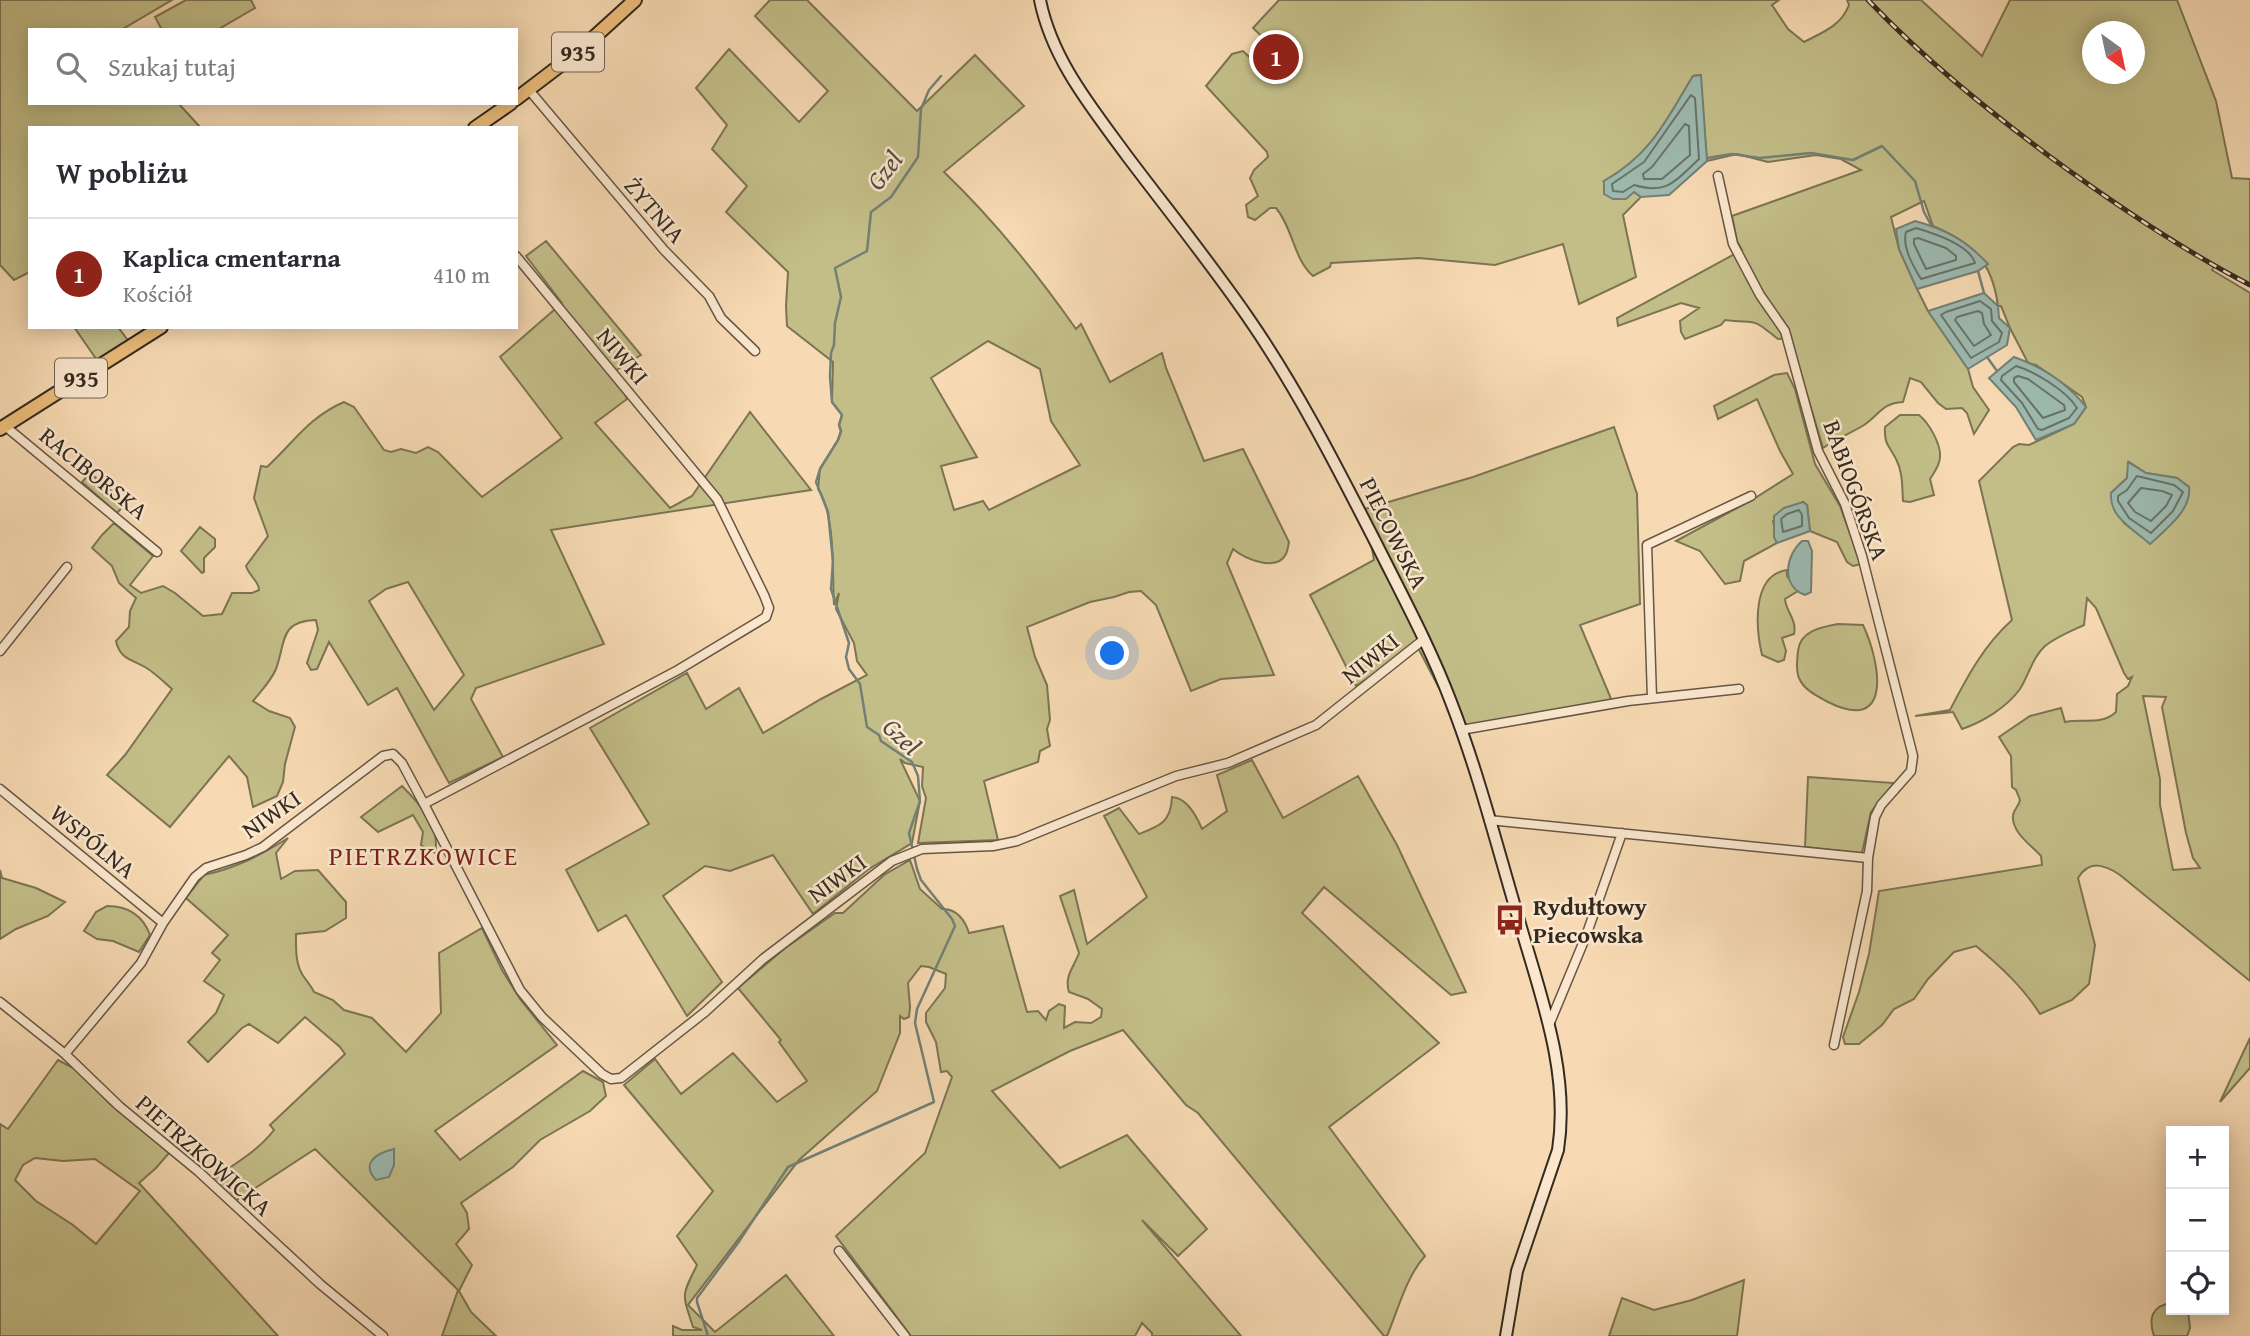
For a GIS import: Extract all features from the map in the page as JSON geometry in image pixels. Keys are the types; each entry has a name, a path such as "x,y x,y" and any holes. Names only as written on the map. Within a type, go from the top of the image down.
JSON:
{"main road":[{"name":"935","path":"518,98 579,51 635,0"},
{"path":"478,126 508,105"},
{"name":"RACIBORSKA","path":"2,428 159,329"}],"street":[{"name":"PIECOWSKA","path":"1040,0 1043,19 1080,93 1271,349 1353,498 1451,701 1549,1025 1561,1094 1562,1130 1558,1150 1517,1271 1506,1336"},
{"name":"ŻYTNIA","path":"529,90 664,250 709,296 721,318 755,351"},
{"name":"BABIOGÓRSKA","path":"1718,176 1733,244 1760,295 1785,331 1818,451 1845,505 1862,556 1913,756 1911,771 1881,805 1875,817 1868,859 1867,891 1834,1045"},
{"name":"NIWKI","path":"424,804 678,670 766,617 769,608 717,499 518,258"},
{"name":"RACIBORSKA","path":"2,428 156,552"},
{"path":"1652,698 1647,545 1751,495"},
{"path":"0,651 66,567"},
{"name":"NIWKI","path":"65,1054 141,963 163,923 195,877 206,867 263,847 383,756 393,754 402,763 520,990 542,1017 602,1074 611,1079 621,1078 705,1012 763,959 892,861 922,849 993,846 1017,841 1176,776 1228,763 1274,745 1316,725 1423,640"},
{"path":"1461,730 1652,698 1739,689"},
{"name":"WSPÓLNA","path":"0,789 163,923"},
{"path":"1489,820 1868,859"},
{"path":"1549,1025 1586,936 1622,833"},
{"name":"PIETRZKOWICKA","path":"0,1002 65,1054 119,1106 199,1172 305,1271 383,1336"},
{"path":"839,1251 905,1336"}],"shaded area":[{"path":"0,0 172,0 124,28 28,28 28,105 180,105 199,126 28,126 28,273 14,280 0,265"},
{"path":"186,0 251,0 255,8 220,28 161,28 155,17"},
{"path":"770,0 807,0 917,111 975,55 1024,106 944,172 1014,247 1076,329 1081,324 1110,382 1162,353 1204,461 1243,449 1289,542 1286,554 1281,560 1260,562 1233,549 1227,563 1274,675 1221,679 1191,691 1156,605 1141,591 1090,602 1027,627 1035,657 1047,685 1050,720 1047,729 1050,746 1040,751 1038,762 984,781 998,840 918,843 926,798 922,786 923,767 905,763 900,759 920,801 912,843 869,869 813,914 773,855 730,871 705,866 663,896 722,982 687,1016 626,915 598,931 566,870 649,824 590,728 687,673 706,709 739,688 763,733 867,675 857,661 854,643 836,609 839,593 834,605 828,514 818,489 820,469 841,431 839,425 842,415 832,402 833,362 787,326 788,272 726,212 747,186 712,149 727,125 696,88 729,49 799,122 828,91 755,16","holes":["988,341 1040,369 1051,421 1080,465 989,510 983,501 954,510 941,466 977,457 931,378"]},
{"path":"1279,0 1779,0 1772,5 1788,29 1804,42 1836,23 1846,12 1849,5 1847,0 1921,0 1982,56 2010,0 2177,0 2216,101 2232,178 2250,179 2250,283 2215,265 2212,270 2250,293 2250,981 2120,875 2103,866 2092,866 2078,878 2095,945 2089,984 2072,1000 2040,1014 2011,977 1976,946 1954,952 1928,979 1914,999 1894,1009 1882,1025 1859,1044 1845,1044 1843,1037 1869,954 1879,891 2042,865 2041,856 2022,838 2015,827 2013,815 2020,800 2012,787 2011,756 1999,737 2030,716 2061,708 2065,722 2104,719 2116,712 2117,694 2128,686 2132,677 2128,679 2124,673 2096,608 2087,598 2084,625 2045,646 2020,689 1994,713 1962,729 1953,712 1915,716 1950,710 1985,651 2012,620 1979,481 2013,447 2019,444 2029,445 2074,424 2086,407 2082,397 2036,365 2028,363 2001,306 1998,306 1985,265 1970,247 1933,226 1924,201 1891,217 1899,249 1928,311 1968,369 1973,387 1989,410 1974,434 1967,413 1962,408 1946,409 1921,382 1910,378 1903,402 1886,407 1864,425 1823,448 1790,338 1778,339 1753,322 1725,320 1721,325 1685,339 1680,321 1699,308 1681,303 1618,326 1617,318 1742,250 1737,241 1732,216 1861,170 1841,159 1816,155 1768,162 1737,154 1707,161 1700,75 1693,76 1666,122 1646,148 1604,181 1641,197 1623,215 1636,277 1579,304 1563,244 1495,265 1419,258 1331,263 1330,267 1313,276 1301,261 1276,208 1270,208 1255,220 1248,217 1246,205 1258,196 1250,178 1254,170 1268,157 1267,152 1206,86 1232,54 1243,51 1259,66 1275,49 1253,28","holes":["2129,462 2146,473 2177,478 2189,487 2163,532 2150,543 2124,523 2111,493 2127,478","2143,696 2166,697 2162,707 2186,833 2193,858 2200,868 2173,870 2160,805 2160,779"]},
{"path":"546,241 641,355 615,371 627,399 595,423 670,508 692,496 750,412 811,490 551,530 604,644 476,688 471,699 503,757 449,783 397,688 368,705 329,642 317,669 311,670 307,663 318,630 316,620 296,624 286,635 274,673 253,701 269,711 290,718 295,727 283,782 277,796 253,807 247,777 229,756 170,827 107,775 125,755 172,689 145,667 120,652 116,641 129,627 130,611 136,598 119,583 112,566 92,548 114,523 153,556 130,585 141,593 163,586 203,616 222,614 232,593 252,593 259,590 246,566 268,536 254,498 261,466 267,467 311,423 344,402 354,407 384,450 391,452 401,449 416,453 428,447 438,452 482,497 562,438 500,357 562,303 526,256","holes":["408,582 464,675 434,710 369,601 386,589"]},
{"path":"75,329 119,329 132,346 101,366"},
{"path":"1787,373 1795,389 1815,464 1840,506 1861,564 1853,566 1847,562 1837,542 1810,531 1807,505 1803,502 1773,521 1777,543 1744,561 1740,581 1725,584 1700,551 1676,541 1752,500 1793,474 1757,399 1718,419 1714,406 1774,375"},
{"path":"1900,415 1919,415 1934,434 1940,452 1937,469 1930,479 1934,495 1910,502 1903,501 1900,469 1885,438 1885,427"},
{"path":"1614,427 1637,494 1640,604 1580,625 1612,701 1461,730 1417,646 1356,686 1310,595 1374,560 1365,509 1473,477"},
{"path":"90,473 126,503 117,513 82,482"},
{"path":"200,527 215,539 215,547 204,558 202,573 181,551"},
{"path":"1787,570 1787,576 1798,591 1785,599 1794,624 1794,634 1782,638 1786,651 1784,660 1778,662 1762,655 1758,631 1759,605 1767,582 1775,574"},
{"path":"1838,624 1863,625 1869,640 1877,674 1877,689 1873,702 1864,709 1849,710 1828,702 1807,689 1798,675 1798,651 1803,639 1818,629"},
{"path":"1252,760 1283,818 1358,776 1397,845 1466,992 1451,995 1324,887 1302,913 1439,1043 1329,1127 1425,1256 1408,1284 1387,1336 1384,1336 1198,1113 1186,1105 1123,1030 1070,1051 992,1091 1060,1168 1127,1135 1207,1229 1178,1256 1142,1220 1241,1336 1152,1336 1142,1323 1135,1336 911,1336 836,1236 925,1153 952,1077 947,1071 941,1072 936,1042 926,1022 926,1013 945,988 946,974 921,966 908,983 909,1017 904,1019 900,1016 900,1033 877,1091 799,1160 688,1305 715,1332 786,1275 834,1336 673,1336 673,1326 682,1330 702,1330 693,1327 685,1301 688,1283 697,1265 677,1236 713,1191 624,1085 655,1059 681,1094 733,1053 777,1102 807,1081 779,1042 781,1040 738,988 784,949 835,913 843,913 884,875 910,860 920,889 942,909 959,916 969,933 1003,926 1027,1012 1038,1011 1046,1020 1049,1011 1059,1004 1065,1006 1064,1028 1075,1022 1091,1023 1101,1017 1102,1009 1088,999 1069,992 1069,976 1079,953 1060,896 1074,890 1087,944 1147,897 1104,816 1119,808 1139,834 1167,818 1172,797 1187,804 1202,829 1227,811 1217,775"},
{"path":"1808,777 1894,783 1871,812 1862,853 1805,847"},
{"path":"402,786 432,825 435,853 421,845 423,832 413,815 378,832 361,817"},
{"path":"288,838 276,853 281,879 295,871 318,870 346,902 346,918 325,931 296,934 299,967 314,992 333,1000 344,1010 372,1018 406,1052 441,1013 439,953 482,928 502,970 520,999 557,1045 435,1131 460,1160 583,1071 603,1082 606,1096 590,1111 540,1140 513,1167 461,1203 467,1213 469,1229 456,1244 472,1265 459,1291 471,1312 496,1336 442,1336 458,1290 315,1149 234,1202 210,1181 260,1145 274,1130 270,1125 345,1054 305,1017 278,1043 249,1024 208,1062 188,1042 216,1013 224,995 204,981 220,960 212,953 228,935 186,898 204,875 248,860"},
{"path":"0,870 2,878 36,888 65,902 48,916 16,929 0,939"},
{"path":"107,906 128,910 143,922 150,935 139,952 113,941 97,939 84,931 96,912"},
{"path":"2250,1038 2250,1068 2220,1102"},
{"path":"58,1060 77,1070 110,1104 170,1152 139,1183 278,1336 0,1336 0,1124 8,1129","holes":["35,1158 63,1161 95,1159 140,1191 96,1244 36,1201 15,1180 23,1165"]},
{"path":"1744,1280 1737,1336 1609,1336 1622,1298 1654,1310 1692,1300"},
{"path":"2165,1305 2166,1315 2189,1315 2190,1328 2187,1336 2154,1336 2151,1324 2153,1314"}],"water":[{"path":"1701,75 1707,161 1669,195 1641,197 1634,192 1626,199 1613,199 1604,194 1604,181 1646,148 1693,76"},
{"path":"1915,221 1955,237 1988,264 1978,271 1917,289 1899,249 1896,229"},
{"path":"1984,293 1998,306 1999,318 2010,328 2007,345 1968,369 1928,311"},
{"path":"2014,357 2054,377 2079,399 2086,407 2074,424 2036,440 2016,407 1989,378"},
{"path":"2128,462 2146,473 2177,478 2189,487 2189,495 2182,511 2150,544 2118,516 2111,502 2111,493 2127,478"},
{"path":"1803,502 1807,505 1810,531 1777,543 1774,537 1774,516 1784,508"},
{"path":"1802,541 1808,541 1812,551 1811,592 1805,595 1792,585 1788,570 1792,554"},
{"path":"394,1149 394,1165 389,1177 376,1180 371,1174 370,1164 377,1156"}],"waterway":[{"name":"Gzel","path":"708,1336 697,1298 738,1243 788,1167 934,1102 915,1023 917,1009 955,926 921,880 917,869 909,833 920,801 918,776 912,762 881,741 879,735 867,727 860,684 849,669 846,657 849,643 831,589 833,561 828,512 816,482 820,469 841,431 839,425 842,415 832,402 830,376 835,323 841,297 835,268 867,251 871,212 891,197 918,157 921,109 929,90 941,76"},
{"path":"1707,158 1732,154 1760,158 1811,153 1853,160 1882,146 1915,181 1924,212 1931,225"},
{"path":"1978,271 1984,293"},
{"path":"1987,357 1997,371"}],"railway":[{"path":"1868,0 1955,82 2049,156 2147,224 2250,285"}],"place":[{"name":"Kaplica cmentarna","path":"1276,57"},
{"name":"Rydułtowy Piecowska","path":"1510,920"}],"district":[{"name":"PIETRZKOWICE","path":"424,855"}]}
